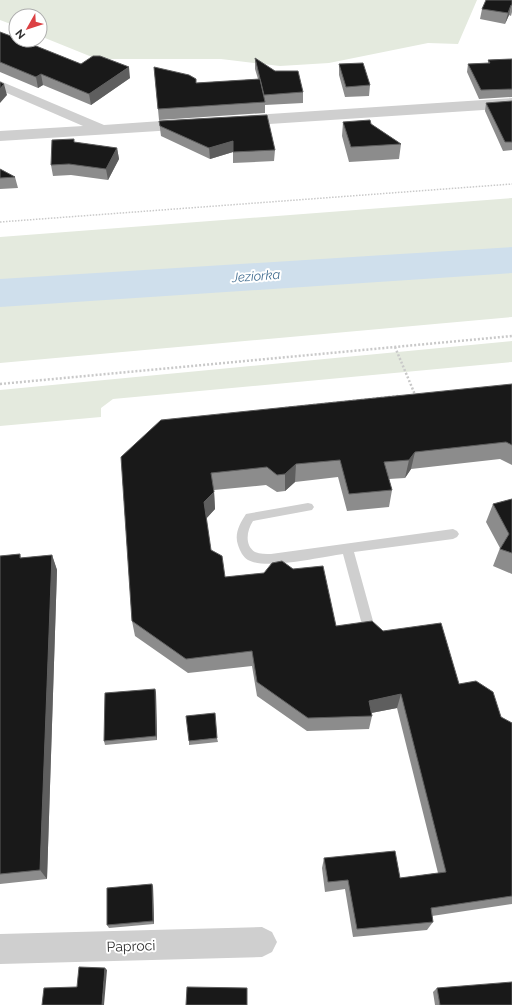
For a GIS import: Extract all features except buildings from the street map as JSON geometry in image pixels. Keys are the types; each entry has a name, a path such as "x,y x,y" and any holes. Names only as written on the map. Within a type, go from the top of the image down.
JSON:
{"street":[{"path":"0,85 103,130"},
{"path":"221,122 512,103"},
{"path":"0,136 205,123"},
{"name":"Paproci","path":"0,949 262,942"}],"lane":[{"path":"308,507 250,517 244,524 241,532 246,550 252,556 271,559 347,550 453,534"},
{"path":"347,550 367,622"}],"path":[{"path":"0,222 512,184"},
{"path":"0,384 512,336"},
{"path":"395,347 418,403"},
{"path":"282,409 294,406 400,396"},
{"path":"408,396 416,396"}],"shaded area":[{"path":"0,0 477,0 458,44 428,43 329,63 280,66 221,59 97,59 48,39 48,8 8,8 8,23 0,20"},
{"path":"512,198 512,317 0,363 0,237"},
{"path":"512,341 512,362 113,399 101,408 101,417 0,426 0,390"}],"waterway":[{"name":"Jeziorka","path":"0,293 512,260"}]}
